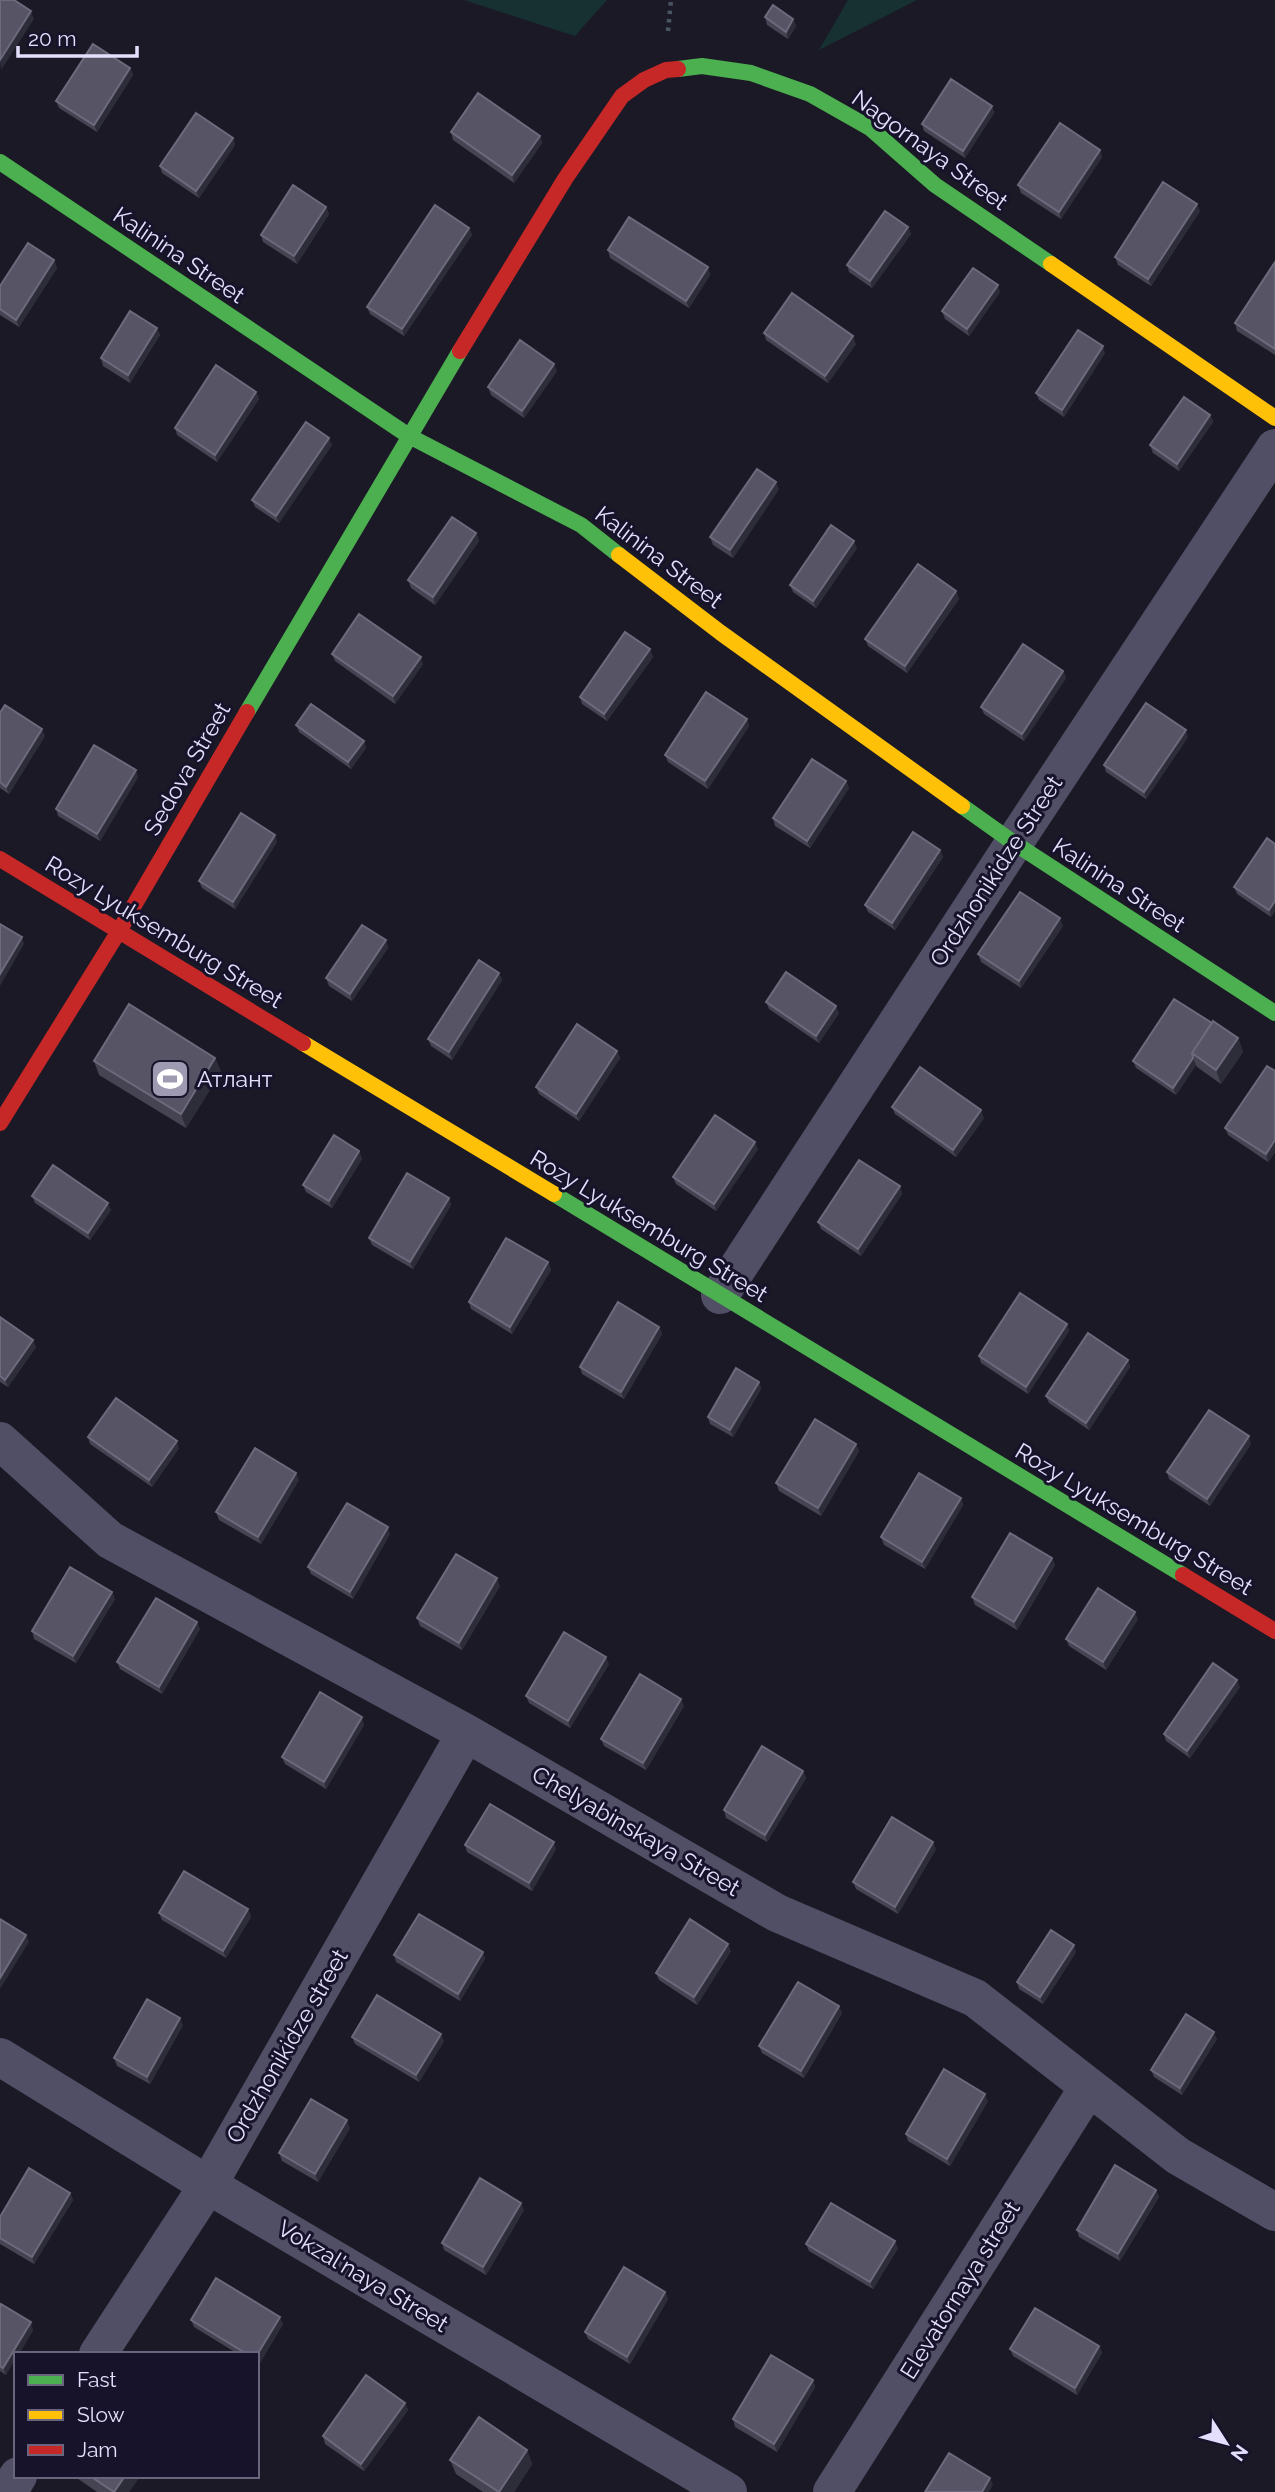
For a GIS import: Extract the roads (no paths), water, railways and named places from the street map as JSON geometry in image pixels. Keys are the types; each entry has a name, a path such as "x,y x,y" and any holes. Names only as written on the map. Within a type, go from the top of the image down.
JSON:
{"street":[{"name":"Nagornaya Street","path":"409,436 565,179 622,96 644,80 666,70 702,65 751,73 810,94 870,128 935,185 1275,418"},
{"name":"Kalinina Street","path":"0,162 409,436 581,525 721,633 1014,843 1275,1013"},
{"name":"Sedova Street","path":"0,1122 119,931 409,436"},
{"name":"Ordzhonikidze Street","path":"720,1295 1275,448"},
{"name":"Rozy Lyuksemburg Street","path":"0,859 1275,1631"},
{"name":"Chelyabinskaya Street","path":"0,1441 110,1540 466,1733 777,1913 975,1997 1178,2156 1275,2212"},
{"name":"Ordzhonikidze street","path":"99,2352 208,2185 466,1733"},
{"name":"Vokzal'naya Street","path":"0,2057 208,2185 728,2492"},
{"name":"Elevatornaya street","path":"832,2492 1088,2088"}],"place":[{"name":"Атлант","path":"170,1079"}]}
